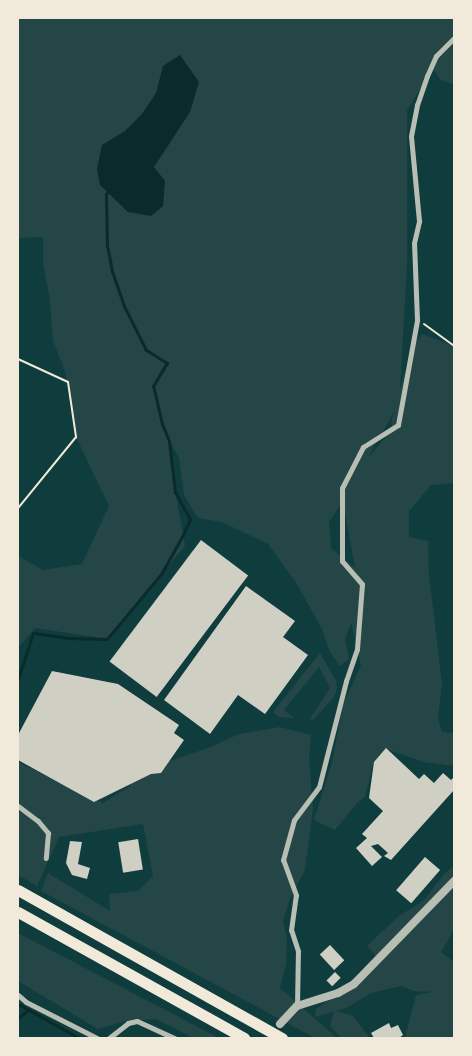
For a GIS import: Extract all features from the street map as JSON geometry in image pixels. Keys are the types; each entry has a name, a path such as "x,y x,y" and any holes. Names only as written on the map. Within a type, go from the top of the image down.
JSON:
{"highway":[{"path":"18,890 282,1038"},
{"path":"18,912 244,1038"}],"street":[{"path":"297,1006 298,951 291,930 296,895 282,860 294,820 319,788 346,681 357,649 362,584 342,561 342,488 363,447 398,425 417,320 414,243 419,221 411,136 417,105 427,76 436,56 454,38"},
{"path":"18,806 48,833 46,858"},
{"path":"280,1024 297,1006 338,993 354,984 454,881"},
{"path":"18,995 26,1002 97,1038"},
{"path":"109,1038 128,1023 137,1021 174,1038"}],"path":[{"path":"417,320 454,346"},
{"path":"18,359 68,382 76,437 18,508"}],"shaded area":[{"path":"18,18 454,18 454,85 440,79 433,69 407,110 407,267 400,389 413,345 422,334 454,346 454,483 431,485 409,511 409,537 428,541 429,575 442,684 438,719 442,732 454,733 454,766 424,762 386,749 373,765 365,797 358,802 335,830 314,820 332,762 343,705 361,665 351,623 345,639 349,659 340,666 330,652 322,629 297,584 268,544 222,522 198,518 184,495 179,458 170,442 171,467 185,546 107,639 35,628 18,648 18,556 43,570 82,564 109,506 76,437 65,371 53,341 50,300 43,262 43,237 18,238","holes":["394,412 391,422 393,429 367,459","343,501 355,568 331,548 329,522"]},
{"path":"180,55 199,82 190,112 154,167 165,181 163,206 151,216 128,212 100,185 97,169 102,145 125,131 142,114 156,93 163,66"},
{"path":"320,653 336,681 337,689 334,697 314,719 309,720 330,688 319,667 284,710 294,718 279,717 273,712"},
{"path":"280,727 311,735 309,759 313,808 305,870 289,901 283,922 287,939 286,964 280,988 337,1038 315,1038 41,891 48,873 110,911 109,894 138,891 153,876 143,824 59,837 37,886 18,875 18,812 54,821 26,813 18,807 18,762 103,803 130,786 138,772 208,748 239,734"},
{"path":"454,866 454,929 441,952 454,962 454,1038 405,1038 416,995 433,992 414,991 401,986 371,993 348,1007 315,1017 316,1009 372,968 375,954 367,946 399,916 423,901 446,872"},
{"path":"18,933 219,1038 193,1038 156,1019 126,1021 98,1029 18,981"},
{"path":"334,1010 353,1016 370,1038 341,1038 330,1026"}],"building":[{"path":"201,540 248,576 157,697 110,661"},
{"path":"246,586 295,621 283,637 308,655 265,714 238,695 210,734 164,700"},
{"path":"52,671 118,684 179,725 174,733 184,740 161,773 151,774 94,802 18,760 18,735"},
{"path":"386,748 419,779 424,774 434,783 443,773 451,780 454,777 454,790 391,860 384,856 388,853 378,844 371,846 382,857 372,866 356,848 367,838 362,834 383,811 369,798 374,762"},
{"path":"138,839 143,870 123,873 118,842"},
{"path":"70,841 82,842 78,864 90,868 87,879 72,875 66,863"},
{"path":"425,857 440,870 411,903 396,890"},
{"path":"330,945 344,960 334,970 320,955"},
{"path":"335,972 341,978 332,986 327,980"},
{"path":"389,1023 391,1028 398,1025 403,1035 399,1038 374,1038 371,1033"}],"waterway":[{"path":"18,679 33,633 67,638 107,639 161,574 190,519 175,492 169,441 162,424 153,386 167,363 146,350 124,306 112,271 107,246 106,194 110,189"},
{"path":"18,1004 79,1038"},
{"path":"18,1018 28,1010"}]}
